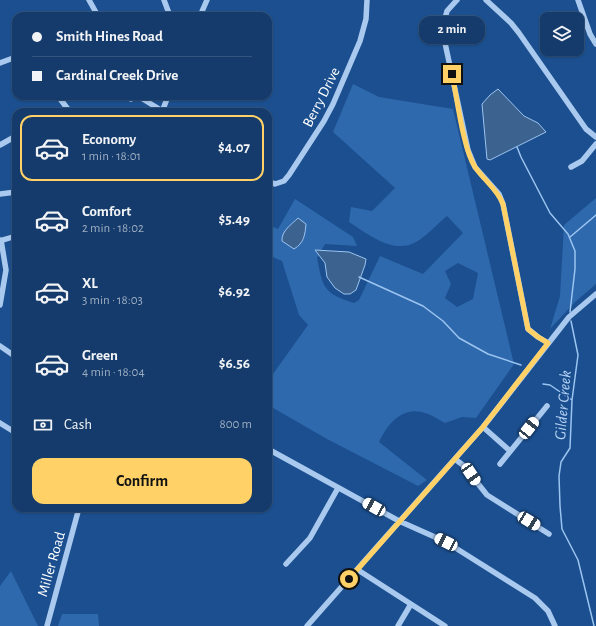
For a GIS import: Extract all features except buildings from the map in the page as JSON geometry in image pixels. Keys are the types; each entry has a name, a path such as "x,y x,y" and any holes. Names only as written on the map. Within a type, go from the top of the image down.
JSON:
{"street":[{"path":"89,0 96,12"},
{"path":"164,0 168,12"},
{"path":"202,12 207,0"},
{"name":"Berry Drive","path":"272,183 275,184 287,178 324,121 360,41 366,19 368,0"},
{"path":"457,0 447,11 442,28 468,150 475,167 499,194 503,204 528,329 548,343"},
{"path":"486,0 511,23 586,129 596,137"},
{"path":"578,0 590,34 596,44"},
{"path":"0,63 12,58"},
{"path":"144,100 157,108"},
{"path":"0,145 12,138"},
{"path":"571,167 582,161 596,144"},
{"path":"0,194 12,192"},
{"path":"0,305 6,270 1,240 12,237"},
{"path":"307,626 483,427 569,318 596,294"},
{"path":"0,346 12,354"},
{"path":"500,464 547,406"},
{"path":"0,423 12,430"},
{"path":"483,427 510,451"},
{"path":"272,451 399,521 446,542 530,594 544,606 555,626"},
{"path":"455,459 464,466 487,495 549,534"},
{"path":"286,564 310,538 338,488"},
{"name":"Miller Road","path":"47,626 78,512"},
{"path":"358,570 445,626"},
{"path":"398,626 411,604"}],"shaded area":[{"path":"353,84 379,97 453,109 514,364 476,418 462,417 445,423 428,414 414,411 401,415 386,429 379,442 427,480 418,486 327,439 272,407 272,375 308,325 299,315 282,261 272,257 272,227 278,229 295,199 353,237 357,246 325,244 317,258 323,283 326,288 336,296 354,303 359,300 380,256 423,274 463,233 447,216 416,242 398,246 390,245 372,237 349,222 351,207 372,211 395,188 333,132","holes":["458,263 478,273 473,299 457,307 445,298 451,284 445,271"]},
{"path":"498,89 524,116 538,123 546,132 490,160 487,159 482,104"},
{"path":"596,198 596,284 574,303 550,329 560,296 564,225"},
{"path":"298,218 306,224 306,228 302,241 294,249 282,241 282,237 287,228"},
{"path":"315,250 349,252 366,259 356,290 350,294 344,294 335,288 327,277 325,263"},
{"path":"11,571 38,626 0,626 0,586"},
{"path":"62,614 98,614 99,626 58,626"}],"waterway":[{"path":"517,147 550,213 568,234 575,251 575,269 570,312"},
{"name":"Gilder Creek","path":"570,237 596,215"},
{"path":"359,277 423,306 443,321 459,338 488,354 521,365"},
{"name":"Gilder Creek","path":"571,321 578,355 572,400 570,448 561,462 559,476 560,506 562,529 578,560 594,626"},
{"path":"543,384 550,385 572,400"}],"route":[{"path":"349,579 483,427 548,343 528,329 503,204 499,194 475,167 468,150 452,74"}]}
